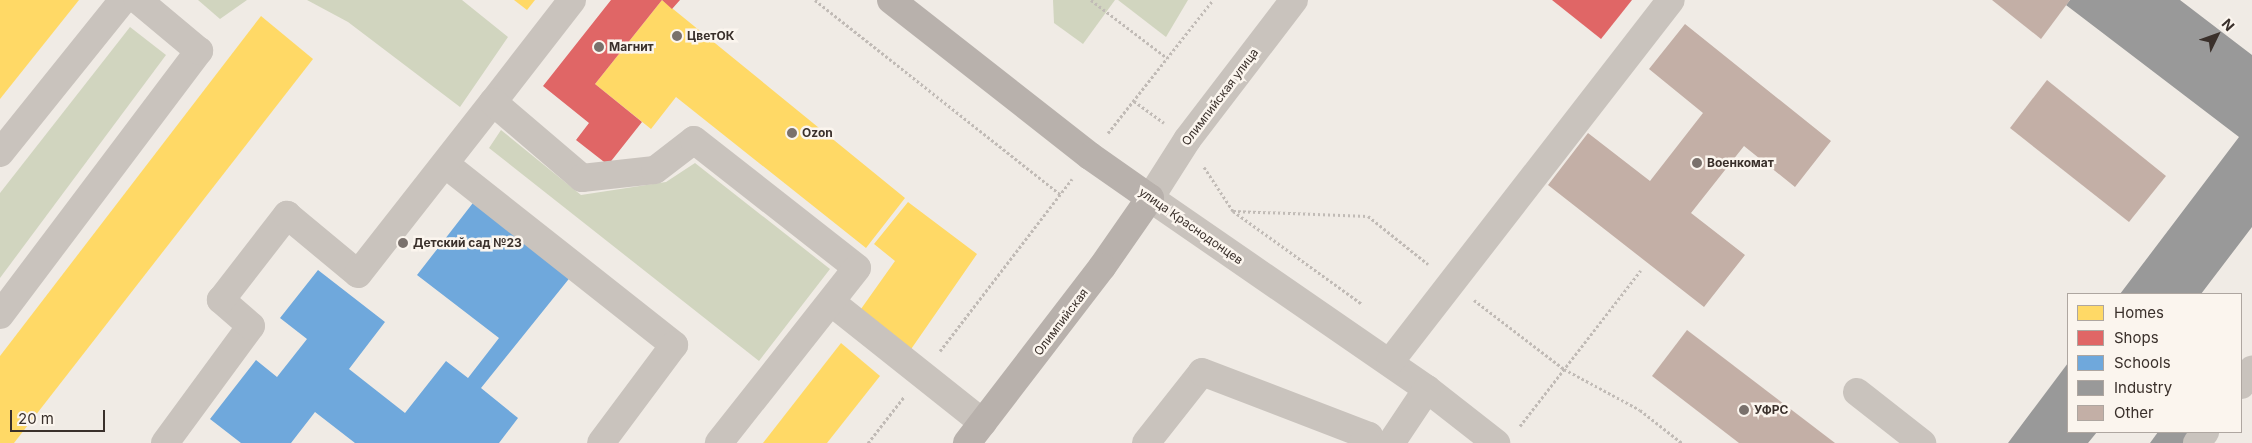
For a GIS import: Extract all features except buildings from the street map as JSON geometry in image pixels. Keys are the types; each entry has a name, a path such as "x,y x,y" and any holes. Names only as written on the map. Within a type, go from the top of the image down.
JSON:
{"main road":[{"name":"улица Краснодонцев","path":"891,0 1090,156 1150,198"},
{"name":"Олимпийская","path":"975,433 1102,267 1150,198"}],"street":[{"path":"0,153 123,0"},
{"path":"0,315 199,51 138,0"},
{"path":"164,443 251,326 221,300 287,215 358,274 572,0"},
{"name":"Олимпийская улица","path":"1150,198 1187,140 1294,0"},
{"path":"1390,362 1671,0"},
{"path":"493,102 582,178 654,170 694,140 857,268 719,443"},
{"path":"445,164 674,345 601,443"},
{"name":"улица Краснодонцев","path":"1150,198 1390,362 1496,443"},
{"path":"831,302 922,374 975,433"},
{"path":"2242,384 2252,370"},
{"path":"1146,443 1202,372 1369,436 1363,443"},
{"path":"1391,443 1427,389"},
{"path":"1858,392 1922,443"}],"path":[{"path":"815,0 1060,194"},
{"path":"1091,0 1168,58"},
{"path":"868,443 1060,194 1213,0"},
{"path":"1134,101 1187,140 1233,211 1368,309"},
{"path":"1519,427 1641,270"}],"green space":[{"path":"198,0 247,0 220,19"},
{"path":"307,0 462,0 508,37 460,107 348,22"},
{"path":"1053,0 1115,0 1083,44 1054,23"},
{"path":"1118,0 1188,0 1166,37"},
{"path":"130,27 166,55 0,278 0,193"},
{"path":"501,130 581,195 666,182 695,163 830,269 759,361 489,148"}],"place":[{"name":"ЦветОК","path":"677,36"},
{"name":"Магнит","path":"599,47"},
{"name":"Ozon","path":"792,133"},
{"name":"Военкомат","path":"1697,163"},
{"name":"Детский сад №23","path":"403,243"},
{"name":"УФРС","path":"1744,410"}]}
